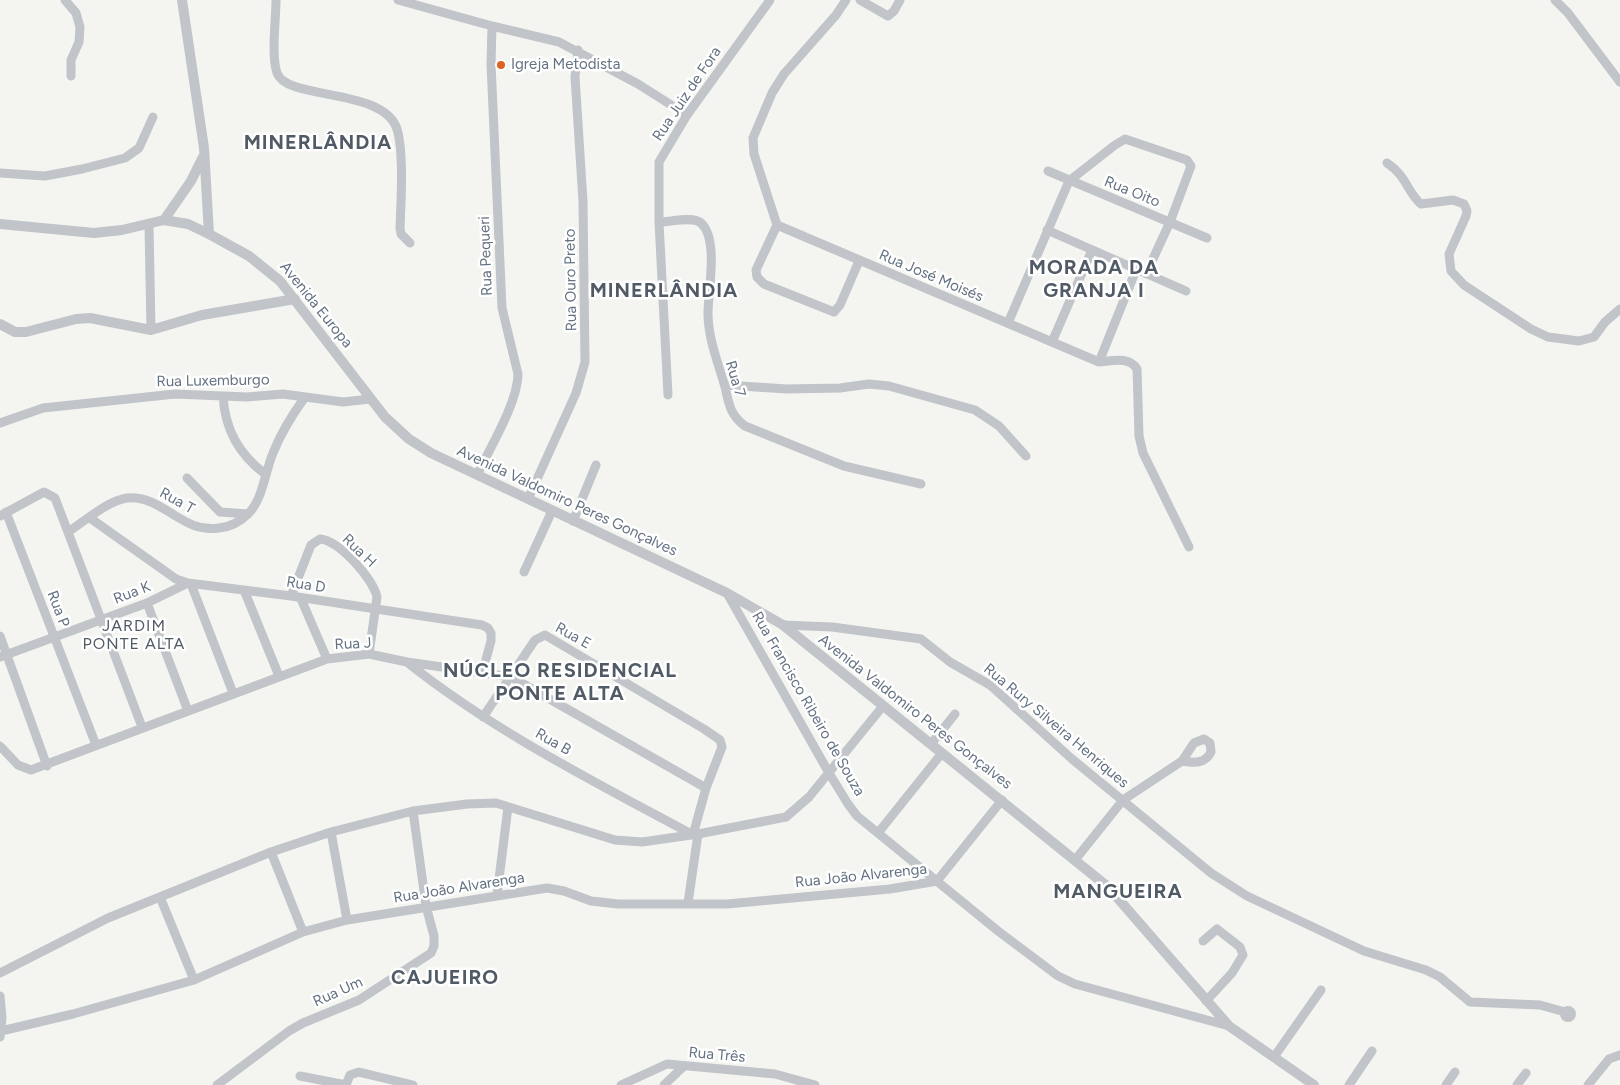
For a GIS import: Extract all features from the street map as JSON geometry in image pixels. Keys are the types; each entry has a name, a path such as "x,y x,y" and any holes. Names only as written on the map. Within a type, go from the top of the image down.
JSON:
{"street":[{"path":"65,0 76,13 80,27 79,42 71,60 70,76"},
{"path":"182,0 204,148 209,234"},
{"path":"276,0 276,61 277,73 282,79 308,90 367,104 386,114 396,128 400,143 400,228 401,234 410,243"},
{"path":"398,0 559,42 578,50 687,115"},
{"name":"Rua Juiz de Fora","path":"668,395 659,222 659,162 687,115 770,0"},
{"path":"846,0 836,15 784,74 772,93 753,138 754,154 777,225 756,270 757,277 764,284 834,312 840,305 859,261"},
{"path":"860,0 887,16 894,11 900,0"},
{"path":"1555,0 1568,13 1620,82"},
{"name":"Rua Pequeri","path":"477,474 514,398 518,383 518,374 502,308 491,64 492,26"},
{"name":"Rua Ouro Preto","path":"528,499 576,393 585,362 586,324 582,267 583,201 575,77 578,50"},
{"path":"0,173 45,176 82,170 125,158 139,148 153,117"},
{"path":"1008,323 1069,181 1114,145 1125,140 1187,160 1191,166 1170,222 1146,274"},
{"path":"164,220 201,163 204,148"},
{"path":"1387,163 1402,175 1413,196 1421,204 1453,200 1464,204 1467,211 1466,216 1449,254 1451,271 1464,285 1531,330 1548,337 1578,341 1594,337 1605,322 1620,310"},
{"name":"Rua Oito","path":"1048,171 1207,238"},
{"path":"191,181 201,180 207,184"},
{"name":"Avenida Europa","path":"0,224 94,233 148,225 164,220 188,224 209,234 265,267 295,299 370,399 398,431 431,453"},
{"name":"Rua 7","path":"659,222 695,220 702,224 705,230 711,256 712,288 708,312 711,337 714,357 730,411 745,426 844,466 921,484"},
{"path":"0,224 0,231"},
{"path":"148,225 151,330"},
{"name":"Rua José Moisés","path":"777,225 1099,362 1128,360 1137,369 1139,436 1143,453 1189,547"},
{"path":"1047,230 1186,291"},
{"path":"1052,342 1092,250"},
{"path":"1099,362 1136,270"},
{"path":"0,324 15,332 26,332 76,318 90,318 151,330 202,315 295,299"},
{"path":"724,386 787,389 840,388 869,384 889,386 975,410 999,426 1026,456"},
{"name":"Rua Luxemburgo","path":"0,423 43,408 190,393 256,397 283,394 343,402 370,399"},
{"path":"223,396 226,422 232,436 242,452 265,474"},
{"name":"Rua T","path":"68,532 113,503 126,498 151,502 186,523 209,530 228,527 248,514 258,499 265,474 278,441 304,396"},
{"name":"Avenida Valdomiro Peres Gonçalves","path":"431,453 727,593 783,625 1108,887 1229,1026 1314,1085"},
{"path":"573,521 596,466"},
{"name":"Rua T","path":"188,478 220,512 248,514"},
{"path":"3,514 44,492 50,493 55,498 142,727"},
{"path":"524,572 552,511"},
{"name":"Rua P","path":"3,514 96,744"},
{"name":"Rua D","path":"90,518 176,579 190,584 375,608 486,627 491,633 491,640 482,674"},
{"name":"Rua H","path":"290,596 311,545 317,540 325,539 346,554 370,581 378,597 369,654"},
{"path":"190,584 233,693"},
{"name":"Rua K","path":"4,655 147,603 190,584"},
{"path":"244,590 279,676"},
{"name":"Rua Francisco Ribeiro de Souza","path":"727,593 848,804 878,833 1058,976 1091,989 1229,1026"},
{"path":"301,599 327,659"},
{"path":"147,603 188,711"},
{"path":"741,616 749,606"},
{"name":"Rua Rury Silveira Henriques","path":"783,625 816,625 920,639 950,662 990,685 1072,759 1211,873 1247,896 1364,950 1426,970 1440,978 1470,1002 1540,1005 1565,1012"},
{"path":"0,636 4,655 47,766"},
{"name":"Rua E","path":"483,717 512,677 535,640 540,636 548,636 720,740 721,752 706,788 695,835 688,903"},
{"name":"Rua J","path":"0,746 24,769 31,770 47,766 96,744 327,659 369,654 407,662 512,677 706,788"},
{"name":"Rua B","path":"407,662 439,688 483,717 601,785 695,835"},
{"path":"0,973 79,931 271,852 331,832 413,811 477,803 508,807 615,840 642,842 695,835 786,817 809,798 883,706"},
{"path":"931,744 955,714"},
{"path":"878,833 942,753"},
{"path":"1075,860 1123,800 1182,762"},
{"path":"937,881 1002,800"},
{"path":"497,895 508,807"},
{"name":"Rua Um","path":"217,1085 289,1031 359,1000 428,956 434,946 426,906 413,811"},
{"path":"331,832 348,920"},
{"path":"271,852 303,932"},
{"name":"Rua João Alvarenga","path":"1,1034 194,980 303,932 348,920 426,906 547,888 564,891 591,901 618,904 757,902 787,897 890,889 937,881"},
{"path":"160,897 194,980"},
{"path":"1203,941 1217,929 1240,947 1243,955 1232,972 1206,1001"},
{"path":"1274,1057 1321,990"},
{"path":"0,996 1,1034"},
{"path":"1349,1085 1372,1051"},
{"path":"1588,1085 1609,1058 1620,1055"},
{"name":"Rua Três","path":"621,1085 664,1064 775,1074 814,1085"},
{"path":"664,1085 684,1066"},
{"path":"300,1076 346,1085 350,1075 359,1072 413,1085"},
{"path":"1446,1085 1455,1072"},
{"path":"1517,1085 1526,1073"}],"place":[{"name":"Igreja Metodista","path":"501,65"}],"district":[{"name":"MINERLÂNDIA","path":"318,143"},
{"name":"MORADA DA GRANJA I","path":"1094,280"},
{"name":"MINERLÂNDIA","path":"664,291"},
{"name":"JARDIM PONTE ALTA","path":"134,635"},
{"name":"NÚCLEO RESIDENCIAL PONTE ALTA","path":"560,682"},
{"name":"MANGUEIRA","path":"1118,892"},
{"name":"CAJUEIRO","path":"445,978"}]}
